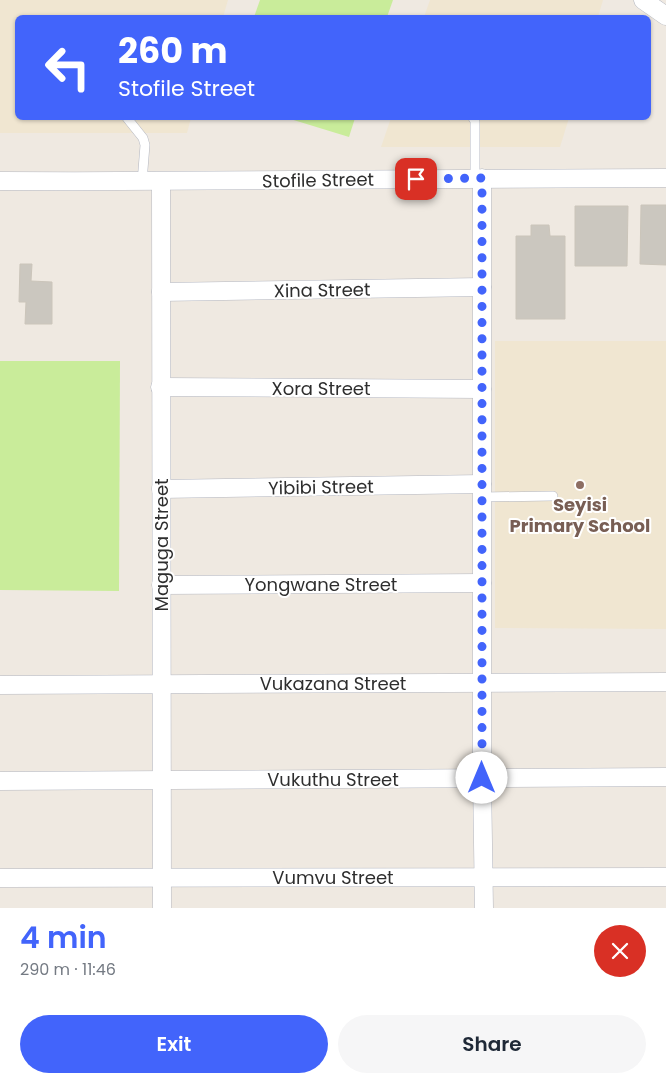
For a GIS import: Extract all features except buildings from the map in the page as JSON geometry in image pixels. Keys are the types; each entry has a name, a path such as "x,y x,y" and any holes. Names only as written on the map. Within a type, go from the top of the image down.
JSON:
{"street":[{"path":"644,0 664,10"},
{"path":"478,178 482,287 482,778 484,908"},
{"name":"Stofile Street","path":"0,181 161,182 666,178"},
{"name":"Maguga Street","path":"161,182 162,908"},
{"name":"Xina Street","path":"161,292 482,287"},
{"name":"Xora Street","path":"160,387 482,389"},
{"name":"Yibibi Street","path":"161,489 482,491"},
{"name":"Yongwane Street","path":"161,585 482,583"},
{"name":"Vukazana Street","path":"0,685 666,682"},
{"name":"Vukuthu Street","path":"0,781 666,777"},
{"name":"Vumvu Street","path":"0,878 666,877"}],"lane":[{"path":"129,120 143,138 145,145 142,182"},
{"path":"474,120 478,178"},
{"path":"482,491 553,496"}],"shaded area":[{"path":"0,0 228,0 224,15 15,15 15,120 190,120 187,133 0,133"},
{"path":"430,0 603,0 599,15 425,15"},
{"path":"390,120 568,120 560,147 381,147"},
{"name":"Seyisi Primary School","path":"495,341 666,341 666,629 495,628"}],"green space":[{"path":"260,0 393,0 388,15 255,15"},
{"path":"294,120 354,120 349,137"},
{"path":"0,361 120,361 119,591 0,590"}],"place":[{"name":"Seyisi Primary School","path":"580,485"}],"route":[{"path":"416,179 482,178 482,778"}]}
